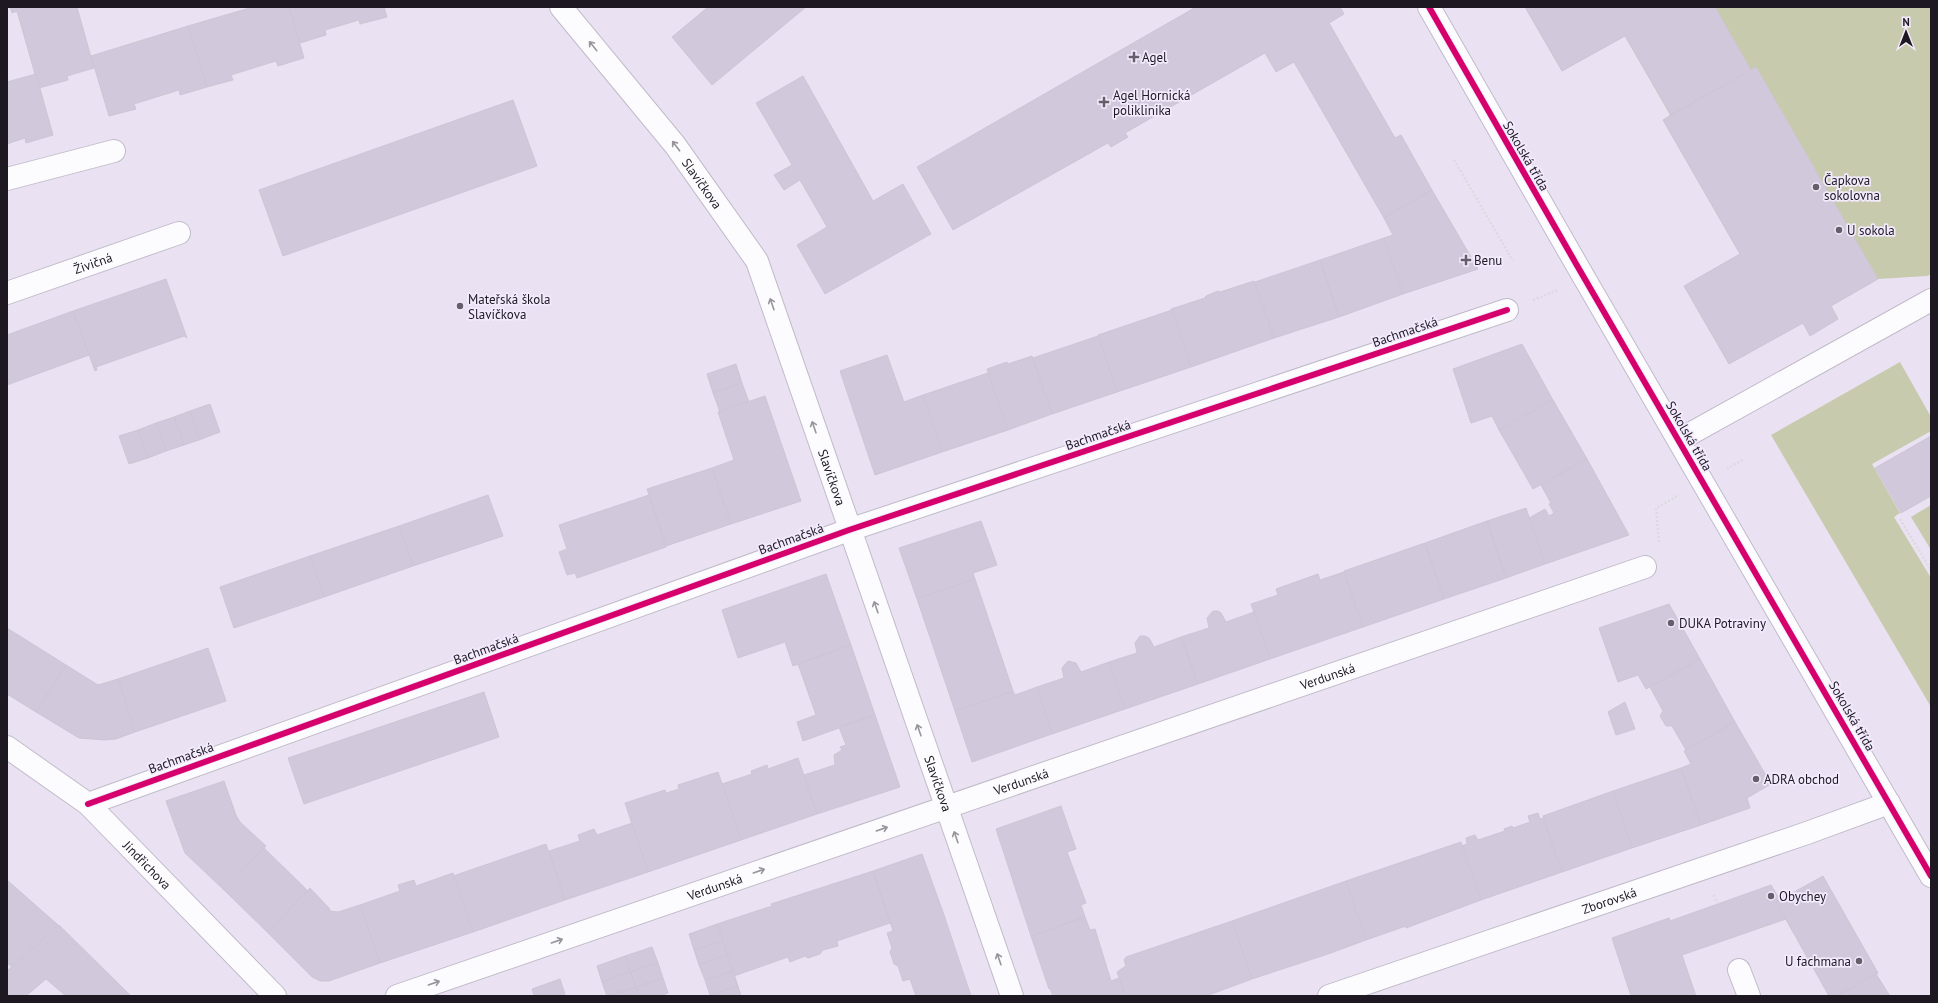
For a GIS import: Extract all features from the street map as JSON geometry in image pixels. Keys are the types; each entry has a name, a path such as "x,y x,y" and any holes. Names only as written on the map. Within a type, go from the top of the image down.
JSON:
{"street":[{"name":"Sokolská třída","path":"1429,7 1585,280 1931,876"},
{"name":"Slavíčkova","path":"563,9 675,145 757,261 945,807 1012,996"},
{"path":"7,179 114,151"},
{"name":"Živičná","path":"7,293 179,233"},
{"path":"1679,440 1931,300"},
{"name":"Bachmačská","path":"88,804 849,530 1507,310"},
{"name":"Verdunská","path":"397,996 1645,567"},
{"name":"Jindřichova","path":"7,747 88,804 275,996"},
{"name":"Zborovská","path":"1329,996 1807,833 1889,803"},
{"path":"1739,970 1749,996"}],"path":[{"path":"1454,160 1513,261"},
{"path":"1507,310 1585,280"},
{"path":"1900,518 1931,570"},
{"path":"1714,892 1718,904"}],"green space":[{"name":"Čapkova sokolovna","path":"1525,7 1931,7 1931,274 1927,276 1878,279 1831,306 1838,319 1810,336 1803,323 1729,364 1684,286 1740,254 1663,120 1670,115 1625,36 1562,71"},
{"path":"1900,362 1931,417 1931,431 1872,464 1900,513 1894,517 1931,578 1931,707 1771,435"},
{"path":"1931,505 1931,550 1911,517"}],"building":[{"path":"10,7 77,7 94,68 67,76 68,80 39,88 17,11 12,13"},
{"path":"253,7 289,7 304,58 278,66 276,61 231,75 233,80 207,87 188,26"},
{"path":"289,7 384,7 387,17 360,24 359,20 325,30 326,35 300,43"},
{"path":"708,7 806,7 712,85 672,37"},
{"name":"Agel Hornická poliklinika","path":"1196,7 1340,7 1344,14 1329,23 1395,138 1401,135 1432,190 1384,218 1294,62 1276,72 1265,53 1125,133 1128,137 1111,147 1108,143 953,230 917,167"},
{"path":"1525,7 1715,7 1751,70 1671,115 1625,36 1562,71"},
{"path":"188,26 207,87 180,95 179,90 134,104 136,109 109,116 91,56"},
{"name":"Čapkova sokolovna","path":"1756,67 1878,279 1831,306 1838,319 1810,336 1803,323 1729,364 1684,286 1740,254 1663,120"},
{"path":"36,74 53,135 26,143 25,138 7,144 7,82"},
{"path":"803,76 873,201 903,184 931,234 825,294 797,245 827,227 800,180 784,190 774,175 792,165 756,103"},
{"path":"513,100 537,166 283,256 259,190"},
{"path":"1432,190 1478,269 1403,294 1384,238 1393,235 1384,218"},
{"path":"1384,238 1403,294 1339,317 1320,260"},
{"path":"1320,260 1339,317 1274,338 1255,282"},
{"path":"166,279 187,338 184,336 96,367 97,370 95,371 73,311"},
{"path":"1254,281 1274,338 1191,367 1171,309 1205,298 1206,296 1218,291 1220,292"},
{"path":"1172,310 1191,367 1117,392 1098,335"},
{"path":"73,311 89,355 7,385 7,335"},
{"path":"1098,336 1117,392 1052,414 1033,358"},
{"path":"1522,344 1553,400 1499,430 1492,416 1471,423 1453,369"},
{"path":"887,355 904,402 923,395 942,452 875,475 840,371"},
{"path":"1032,356 1052,414 1008,430 987,369"},
{"path":"736,364 742,383 713,393 707,374"},
{"path":"988,373 1008,430 942,452 923,395"},
{"path":"742,383 749,402 720,412 713,393"},
{"path":"765,396 801,501 731,524 712,468 734,460 718,412"},
{"path":"1553,400 1587,459 1533,489 1499,430"},
{"path":"210,404 220,432 199,440 190,411"},
{"path":"190,411 199,440 184,445 174,417"},
{"path":"174,417 184,445 166,451 156,423"},
{"path":"156,423 166,451 148,458 138,430"},
{"path":"138,430 148,458 129,464 119,436"},
{"path":"1931,436 1931,496 1901,513 1875,468"},
{"path":"1587,459 1629,535 1545,564 1529,518 1545,509 1549,516 1554,513 1549,504 1551,503 1541,485"},
{"path":"712,468 731,524 666,546 647,489"},
{"path":"488,495 503,536 413,566 399,526"},
{"path":"649,495 666,547 577,578 575,573 567,575 559,552 567,549 559,525"},
{"path":"1526,508 1545,564 1506,578 1487,521"},
{"path":"981,521 997,565 973,573 975,579 917,599 899,548"},
{"path":"1487,521 1506,578 1444,599 1425,543"},
{"path":"399,526 413,566 324,597 310,556"},
{"path":"1425,543 1444,599 1363,627 1344,571"},
{"path":"310,556 324,597 234,628 220,587"},
{"path":"1344,572 1363,627 1270,659 1251,604 1278,595 1276,589 1318,574 1320,580"},
{"path":"826,574 851,645 793,666 785,642 738,658 722,610"},
{"path":"975,579 1013,691 955,711 917,599"},
{"path":"1669,604 1700,659 1646,689 1638,675 1618,682 1599,628"},
{"path":"1213,611 1218,611 1221,613 1226,622 1254,612 1270,659 1198,684 1181,637 1209,628 1207,618"},
{"path":"7,628 66,665 36,712 7,694"},
{"path":"1140,636 1149,638 1154,647 1181,637 1198,684 1125,709 1109,662 1137,653 1135,643"},
{"path":"851,645 875,715 803,741 797,722 816,715 798,664"},
{"path":"208,648 226,701 135,732 118,679"},
{"path":"1700,659 1735,722 1686,750 1672,726 1666,726 1660,716 1663,711 1650,687"},
{"path":"1068,661 1076,663 1081,672 1109,662 1125,709 1052,734 1037,687 1064,678 1062,668"},
{"path":"66,665 98,685 118,679 135,732 116,739 105,740 79,738 36,712"},
{"path":"1037,687 1052,734 972,762 955,711 1013,691 1015,695"},
{"path":"484,692 499,737 304,804 288,758"},
{"path":"1625,702 1635,729 1616,735 1608,712"},
{"path":"875,715 900,787 817,814 804,775 835,765 834,755 842,750 840,747 846,745 839,727"},
{"path":"1735,722 1771,784 1747,798 1750,808 1701,825 1681,768 1691,764 1684,751"},
{"path":"798,758 817,814 741,840 722,784 752,774 751,771 767,765 768,769"},
{"path":"1681,768 1701,825 1632,848 1613,791"},
{"path":"718,772 741,840 648,872 625,803 665,790 666,793 679,789 678,785"},
{"path":"224,781 240,822 266,846 224,890 185,853 166,801"},
{"path":"1613,791 1632,848 1562,872 1543,816"},
{"path":"1061,806 1076,849 1067,852 1086,903 1081,905 1085,917 1031,936 996,829"},
{"path":"1538,813 1540,819 1543,818 1562,872 1481,900 1462,846 1467,844 1466,838 1475,835 1478,840 1505,831 1504,829 1512,826 1513,828 1530,822 1528,816"},
{"path":"632,823 648,872 565,900 549,851 580,841 578,835 594,829 597,835"},
{"path":"1461,842 1481,900 1406,928 1406,926 1366,940 1346,881"},
{"path":"546,844 565,900 473,932 453,876"},
{"path":"264,848 308,891 267,932 224,890"},
{"path":"922,854 971,996 916,996 910,979 903,981 898,966 894,964 890,952 892,948 887,933 893,931 873,871"},
{"path":"873,871 890,923 837,941 838,946 823,950 820,954 808,958 805,956 790,962 788,957 734,976 717,924 772,906 771,904"},
{"path":"453,873 473,932 380,963 360,905 400,891 398,885 414,880 416,886"},
{"path":"1823,876 1878,973 1837,996 1829,996 1776,902"},
{"path":"7,880 58,925 12,967 7,963"},
{"path":"1346,881 1366,940 1252,979 1232,921"},
{"path":"1771,885 1780,900 1776,902 1786,919 1682,955 1696,996 1631,996 1612,938 1669,918 1670,921"},
{"path":"310,888 329,908 330,911 338,912 360,905 380,963 329,981 320,981 312,977 267,932"},
{"path":"1085,917 1090,930 1095,929 1111,981 1119,978 1126,996 1053,996 1050,988 1049,989 1031,936"},
{"path":"1232,921 1252,979 1206,996 1126,996 1117,972 1126,966 1124,960 1126,957"},
{"path":"717,924 723,941 694,950 689,934"},
{"path":"59,925 131,996 66,996 46,979 26,996 7,996 7,971"},
{"path":"723,941 727,955 699,965 694,950"},
{"path":"652,947 658,963 630,972 625,956"},
{"path":"727,955 733,971 705,980 699,965"},
{"path":"625,956 630,972 602,982 597,966"},
{"path":"658,963 663,978 636,987 630,972"},
{"path":"733,971 738,986 710,995 705,980"},
{"path":"630,972 636,987 607,996 602,982"},
{"path":"1876,974 1890,996 1837,996"},
{"path":"663,978 668,993 660,996 639,996 636,987"},
{"path":"560,979 565,994 561,996 534,996 532,989"},
{"path":"738,986 741,996 710,996 710,995"},
{"path":"636,987 639,996 610,996"}],"cycle path":[{"path":"1429,7 1931,876"},
{"path":"88,804 849,530 1507,310"}],"place":[{"name":"Agel","path":"1134,57"},
{"name":"Agel Hornická poliklinika","path":"1104,102"},
{"name":"Čapkova sokolovna","path":"1816,187"},
{"name":"U sokola","path":"1839,230"},
{"name":"Benu","path":"1466,260"},
{"name":"Mateřská škola Slavíčkova","path":"460,306"},
{"name":"DUKA Potraviny","path":"1671,623"},
{"name":"ADRA obchod","path":"1756,779"},
{"name":"Obychey","path":"1771,896"},
{"name":"U fachmana","path":"1859,961"}]}
